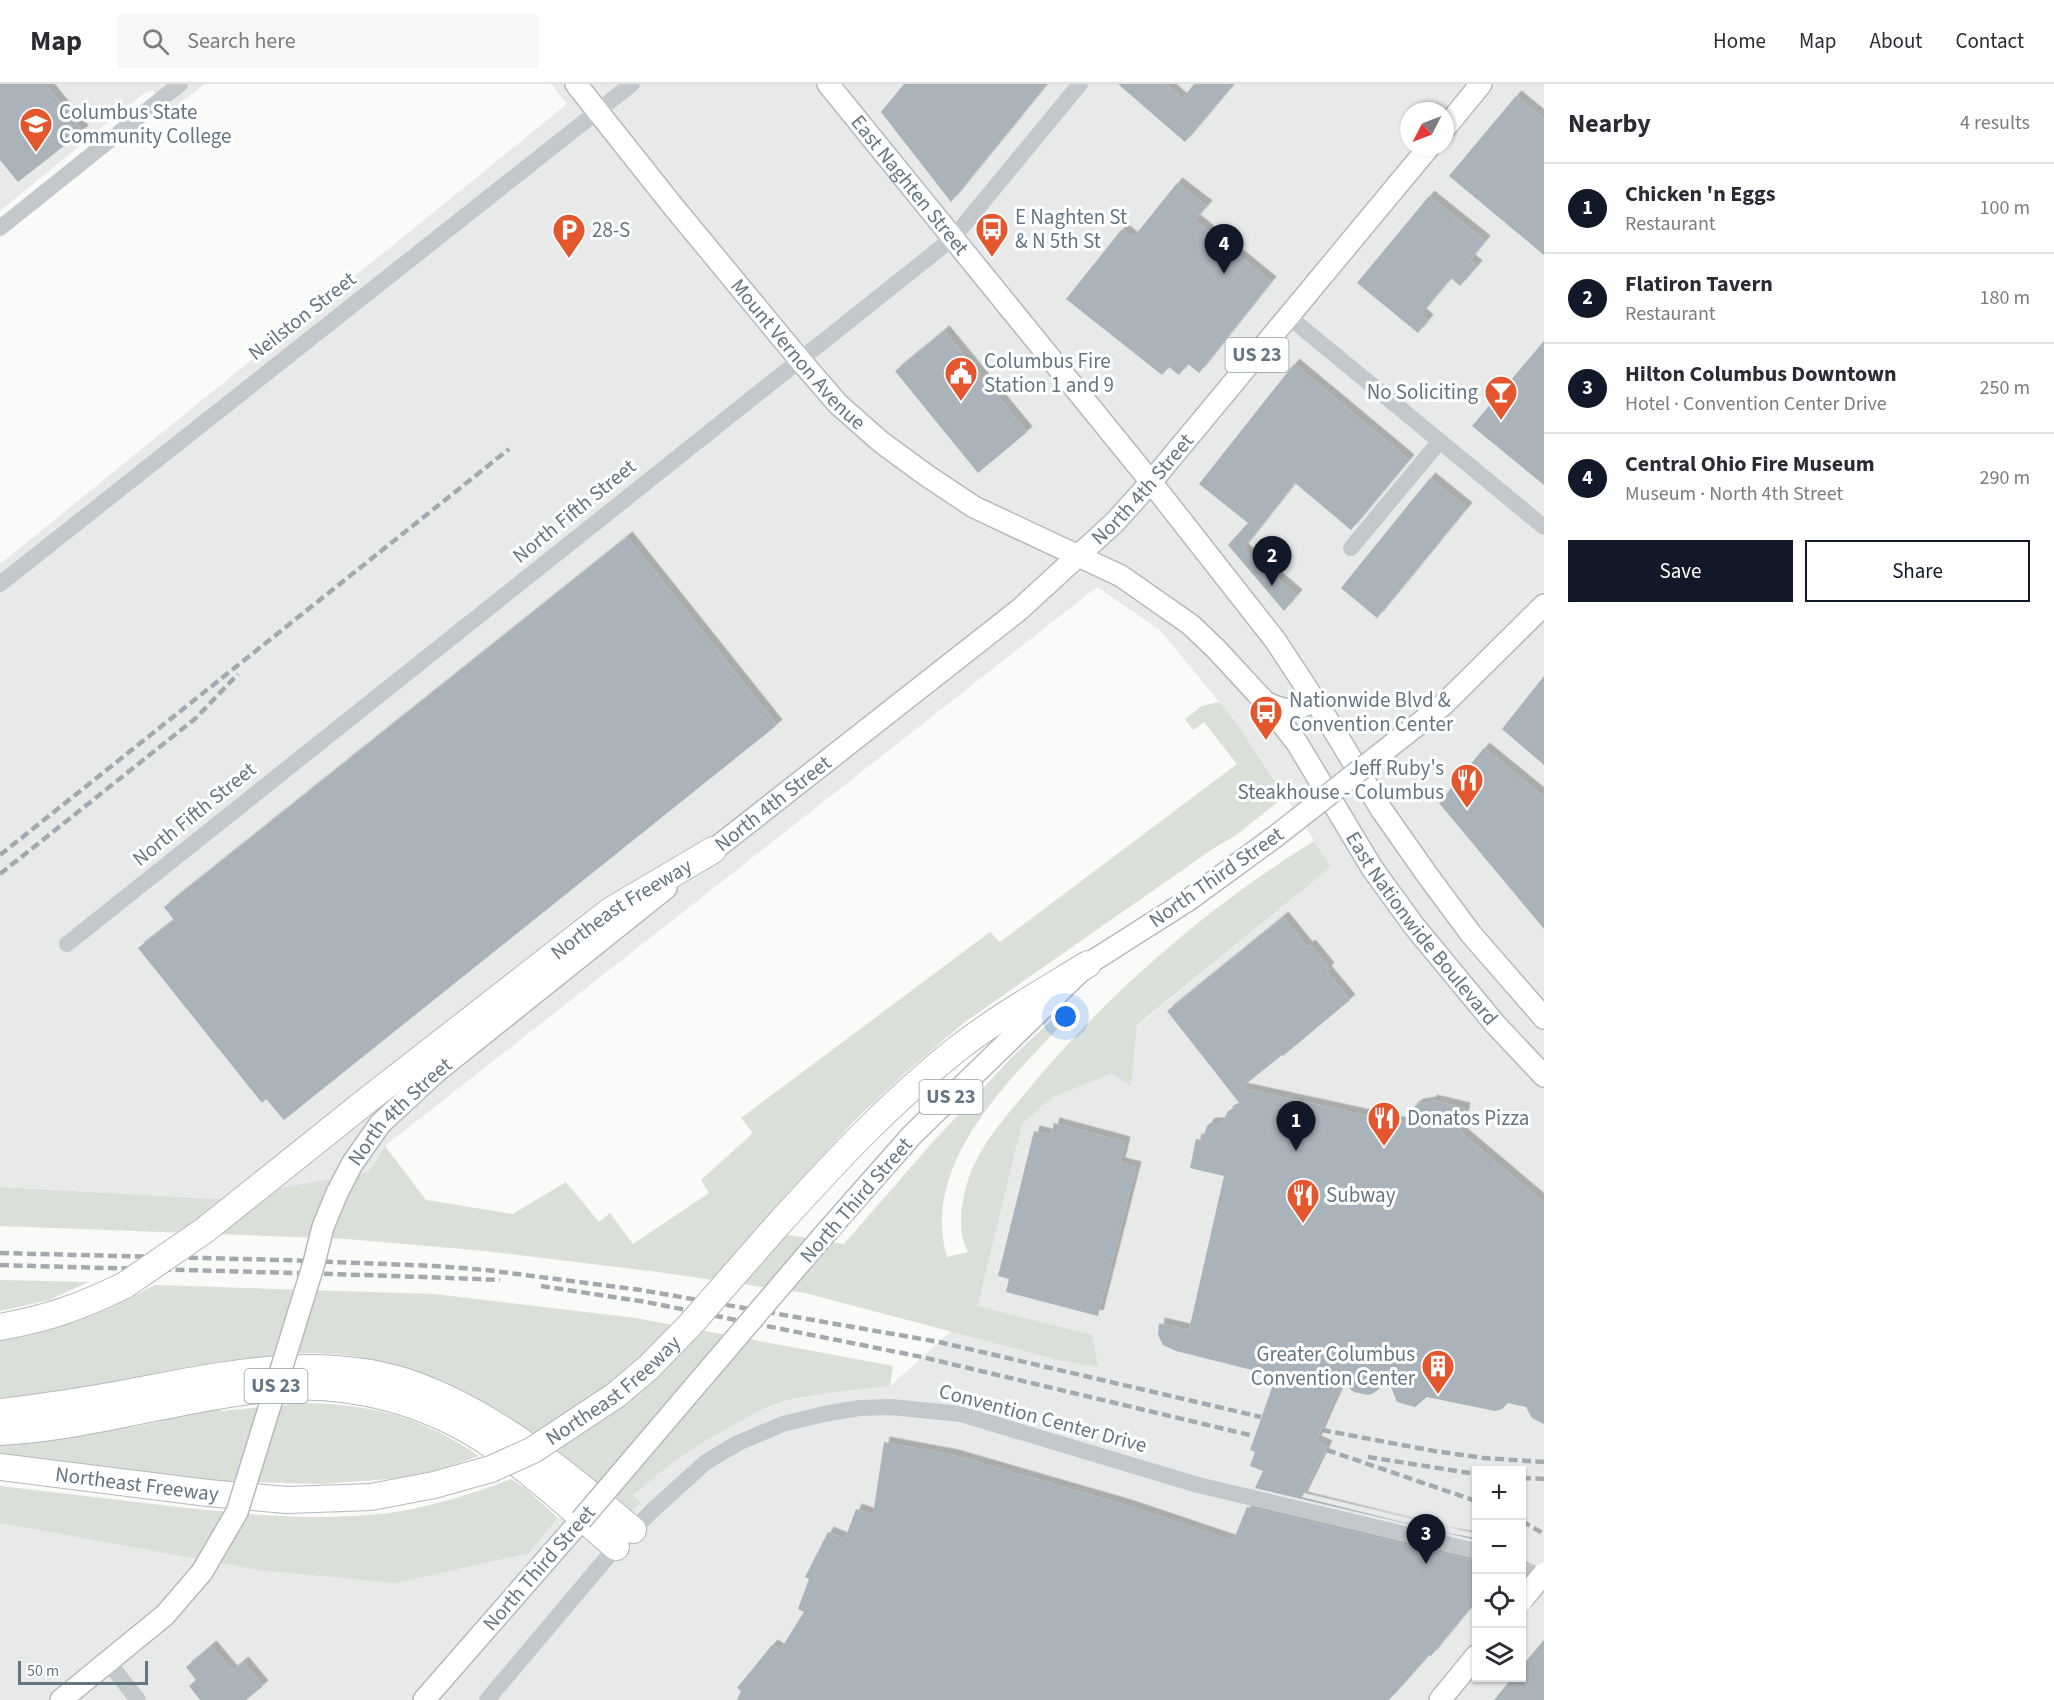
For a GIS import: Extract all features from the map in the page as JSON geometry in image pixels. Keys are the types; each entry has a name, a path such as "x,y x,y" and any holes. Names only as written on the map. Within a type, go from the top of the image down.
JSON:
{"highway":[{"name":"Northeast Freeway","path":"0,1327 39,1320 85,1305 125,1285 205,1230 610,911 713,850"},
{"name":"Northeast Freeway","path":"0,1467 287,1500 371,1497 434,1485 491,1469 543,1444 616,1395 690,1325 846,1149 879,1116 925,1075 992,1023 1088,964"},
{"path":"0,1412 76,1402 228,1374 278,1368 328,1368 376,1375 417,1386 467,1408 508,1432 571,1478 624,1539"},
{"path":"0,1432 99,1419 273,1388 310,1386 341,1389 382,1397 420,1408 459,1425 624,1539"}],"main road":[{"name":"Mount Vernon Avenue","path":"576,84 672,205 838,404 880,442 974,507 1078,556"},
{"name":"East Naghten Street","path":"828,84 1151,482"},
{"path":"1454,117 1481,84"},
{"name":"North 4th Street","path":"61,1700 165,1615 202,1572 237,1512 311,1273 323,1227 352,1164 380,1124 436,1072 713,850 1019,610 1115,522 1151,482 1422,156"},
{"name":"East Nationwide Boulevard","path":"1151,482 1275,640 1315,700 1381,809 1428,876 1471,934 1544,1018"},
{"name":"East Nationwide Boulevard","path":"1078,556 1121,576 1191,626 1217,650 1265,702 1297,743 1372,868 1414,926 1495,1024 1544,1076"},
{"name":"North Third Street","path":"424,1700 823,1236 912,1136 1088,964 1187,901 1276,836 1443,705 1544,605"},
{"path":"1265,702 1291,711 1300,709 1315,700"},
{"path":"1526,1594 1544,1573"},
{"path":"1440,1700 1472,1660"}],"street":[{"name":"Neilston Street","path":"0,584 632,84"},
{"name":"North Fifth Street","path":"67,944 953,238 1080,84"},
{"path":"0,228 169,87"},
{"path":"1289,317 1544,527"},
{"path":"1352,548 1440,441"},
{"name":"Convention Center Drive","path":"487,1700 624,1539 706,1462 738,1443 783,1424 824,1413 891,1407 961,1414 1198,1485 1472,1550"},
{"path":"1526,1570 1544,1579"},
{"path":"108,1662 138,1700"}],"shaded area":[{"name":"Columbus State Community College","path":"0,84 205,84 170,111 152,90 143,94 0,211"},
{"path":"551,84 1544,84 1544,1700 0,1700 0,1523 258,1570 529,1553 558,1518 631,1511 633,1496 664,1468 706,1439 755,1413 783,1402 822,1394 890,1386 978,1307 1022,1124 1053,1097 1112,1072 1131,1085 1137,1026 1331,867 1238,725 1160,630 1097,587 385,1146 370,1172 219,1199 0,1187 0,564 567,104"},
{"path":"1219,702 1238,725 1285,796 1235,836 1214,848 965,1022 905,1073 854,1121 755,1230 844,1244 931,1144 1012,1057 1067,1006 1073,1013 1000,1092 977,1123 959,1154 947,1188 942,1222 947,1257 968,1252 962,1237 963,1199 974,1165 1002,1121 1091,1020 1160,954 1235,895 1314,841 1331,867 1137,1025 1131,1086 1112,1073 1053,1097 1022,1124 978,1306 1092,1335 1098,1367 1063,1361 805,1293 658,1272 485,1251 347,1239 0,1226 0,1187 219,1199 369,1172 385,1146 426,1200 513,1214 566,1182 599,1222 610,1213 633,1244 709,1193 701,1180 753,1133 741,1118 990,932 1000,942 1237,764 1204,722 1193,730 1185,719 1202,706"},
{"path":"0,1280 89,1282 49,1300 0,1311"},
{"path":"155,1285 434,1294 636,1318 893,1366 890,1386 785,1401 761,1410 724,1430 683,1455 633,1496 641,1503 631,1511 548,1444 482,1400 433,1377 364,1358 313,1353 275,1355 72,1390 0,1398 0,1341 61,1327 118,1304"},
{"path":"303,1403 352,1406 396,1415 437,1431 479,1456 441,1469 403,1478 321,1484 218,1481 0,1455 0,1445 79,1436 144,1425 219,1407 221,1411"},
{"path":"511,1479 525,1488 558,1518 529,1553 396,1583 258,1570 0,1523 0,1486 219,1511 276,1516 332,1517 389,1513 435,1504"}],"building":[{"path":"0,84 45,84 83,131 18,182 0,160"},
{"path":"904,84 1047,84 951,202 881,112"},
{"path":"1118,84 1165,84 1182,99 1194,84 1234,84 1185,142"},
{"path":"1516,96 1544,119 1544,255 1449,176"},
{"path":"1177,183 1207,206 1195,220 1271,282 1199,373 1188,364 1179,375 1169,367 1162,375 1066,299 1122,229 1133,238"},
{"path":"1429,196 1485,241 1470,260 1477,266 1460,286 1451,278 1421,314 1428,320 1418,333 1357,283"},
{"name":"Columbus Fire Station 1 and 9","path":"944,331 1027,432 978,473 895,371"},
{"path":"1544,341 1544,485 1472,426"},
{"path":"1294,364 1409,460 1351,530 1295,483 1243,549 1297,595 1284,611 1228,545 1248,523 1199,484"},
{"path":"1430,478 1467,508 1377,618 1341,588"},
{"path":"627,537 777,725 284,1120 266,1099 262,1103 138,948 174,920 164,907"},
{"path":"1544,676 1544,765 1502,729"},
{"path":"1484,748 1544,797 1544,929 1439,803"},
{"path":"1283,917 1307,947 1310,945 1329,968 1326,971 1350,1000 1241,1088 1407,1124 1412,1108 1418,1104 1431,1102 1431,1100 1465,1108 1460,1132 1544,1203 1544,1424 1532,1418 1526,1407 1508,1403 1502,1409 1495,1411 1427,1397 1415,1407 1397,1402 1389,1382 1368,1395 1354,1392 1342,1383 1316,1441 1327,1446 1302,1497 1442,1532 1255,1488 1263,1471 1250,1466 1255,1452 1250,1450 1276,1376 1176,1351 1163,1345 1158,1335 1159,1323 1189,1330 1224,1176 1190,1168 1196,1139 1202,1140 1210,1123 1222,1123 1228,1111 1241,1105 1167,1011"},
{"path":"1054,1123 1125,1142 1120,1163 1136,1167 1098,1316 1006,1292 1009,1279 998,1276 1034,1131 1051,1135"},
{"path":"884,1442 953,1455 1126,1505 1233,1541 1247,1507 1472,1560 1472,1606 1431,1656 1429,1655 1389,1700 737,1700 741,1691 737,1688 772,1645 780,1650 804,1612 798,1609 809,1579 805,1577 828,1532 845,1539 856,1509 873,1515"},
{"path":"1442,1532 1472,1537 1472,1539"},
{"path":"1544,1640 1544,1700 1494,1700 1509,1682 1526,1682 1526,1661"},
{"path":"211,1646 232,1671 243,1662 263,1686 246,1700 200,1700 189,1686 196,1680 186,1667"}],"railway":[{"path":"0,855 509,449"},
{"path":"0,874 196,718 238,674"},
{"path":"0,1253 435,1266 486,1270 641,1290 939,1342 1261,1417"},
{"path":"0,1265 500,1280"},
{"path":"541,1286 646,1302 922,1357 1254,1436"},
{"path":"1322,1430 1434,1451 1484,1458 1544,1462"},
{"path":"1327,1450 1472,1500"},
{"path":"1368,1457 1472,1473"},
{"path":"1526,1478 1544,1479"},
{"path":"1526,1523 1544,1534"}],"place":[{"name":"Columbus State Community College","path":"36,153"},
{"name":"E Naghten St & N 5th St","path":"992,258"},
{"name":"28-S","path":"569,259"},
{"name":"Central Ohio Fire Museum","path":"1224,274"},
{"name":"Columbus Fire Station 1 and 9","path":"961,402"},
{"name":"No Soliciting","path":"1501,421"},
{"name":"Flatiron Tavern","path":"1272,586"},
{"name":"Nationwide Blvd & Convention Center","path":"1266,741"},
{"name":"Jeff Ruby's Steakhouse - Columbus","path":"1467,809"},
{"name":"Donatos Pizza","path":"1384,1147"},
{"name":"Chicken 'n Eggs","path":"1296,1151"},
{"name":"Subway","path":"1303,1224"},
{"name":"Greater Columbus Convention Center","path":"1438,1395"},
{"name":"Hilton Columbus Downtown","path":"1426,1564"}]}
